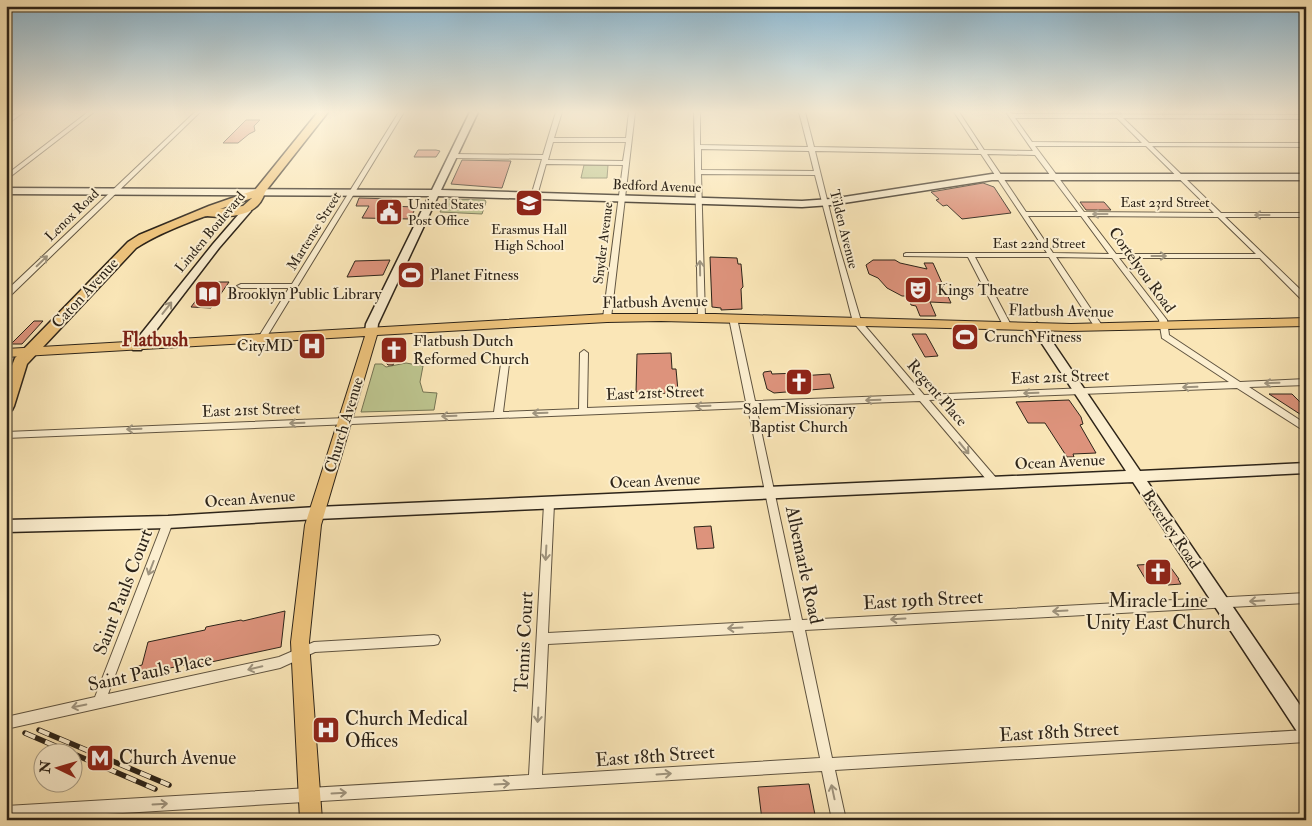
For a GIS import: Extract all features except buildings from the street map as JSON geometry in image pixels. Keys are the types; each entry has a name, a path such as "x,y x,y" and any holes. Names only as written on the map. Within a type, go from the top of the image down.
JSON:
{"highway":[{"name":"Linden Boulevard","path":"248,208 292,151"},
{"path":"198,215 220,192"},
{"name":"Caton Avenue","path":"6,406 20,362 132,245 142,238 259,192"},
{"name":"Caton Avenue","path":"198,215 231,213 248,208"}],"main road":[{"name":"Flatbush Avenue","path":"6,353 137,347 607,318 701,317 1008,327 1164,327 1306,322"},
{"name":"Church Avenue","path":"311,820 300,642 313,525 371,340 371,332"}],"street":[{"path":"6,178 42,151"},
{"name":"Lenox Road","path":"6,295 158,151"},
{"name":"Martense Street","path":"262,338 378,151"},
{"name":"Church Avenue","path":"371,332 372,324 456,151"},
{"path":"534,196 548,151"},
{"name":"Snyder Avenue","path":"607,318 627,151"},
{"path":"698,151 701,317"},
{"name":"Tilden Avenue","path":"811,151 857,322"},
{"path":"899,151 1037,152"},
{"path":"1154,151 1306,299"},
{"path":"982,152 1099,327"},
{"name":"Cortelyou Road","path":"1037,152 1163,320 1165,336 1306,429"},
{"path":"454,156 625,163"},
{"path":"698,172 817,174"},
{"name":"Bedford Avenue","path":"6,191 436,192 792,204 824,203 972,179 999,177 1306,177"},
{"name":"Linden Boulevard","path":"137,347 248,208"},
{"name":"East 23rd Street","path":"1024,214 1302,215"},
{"path":"1302,215 1306,221"},
{"name":"East 22nd Street","path":"906,255 1261,256"},
{"path":"970,255 1008,327"},
{"path":"241,286 294,286"},
{"name":"Albemarle Road","path":"733,318 839,820"},
{"name":"Regent Place","path":"857,322 994,482"},
{"name":"Beverley Road","path":"1037,327 1306,730"},
{"path":"583,411 584,353"},
{"path":"498,414 505,364"},
{"name":"East 21st Street","path":"6,435 1306,382"},
{"name":"Ocean Avenue","path":"6,526 168,522 317,513 549,504 1306,468"},
{"name":"Tennis Court","path":"535,782 549,504"},
{"name":"Saint Pauls Court","path":"99,702 168,522"},
{"name":"East 19th Street","path":"542,639 1306,598"},
{"path":"301,653 314,647 434,640"},
{"name":"Saint Pauls Place","path":"6,722 280,662 301,653"},
{"name":"East 18th Street","path":"6,814 1306,736"}],"green space":[{"path":"584,165 608,165 607,178 581,178"},
{"path":"446,199 485,200 486,202 482,214 440,212"},
{"path":"406,363 423,366 420,382 423,392 437,393 434,410 361,412 375,364 382,364 386,367"}],"railway":[{"path":"39,730 169,785"},
{"path":"25,733 155,789"}],"place":[{"name":"Erasmus Hall High School","path":"529,203"},
{"name":"United States Post Office","path":"389,212"},
{"name":"Planet Fitness","path":"411,275"},
{"name":"Kings Theatre","path":"918,290"},
{"name":"Brooklyn Public Library","path":"208,294"},
{"name":"Crunch Fitness","path":"965,337"},
{"name":"CityMD","path":"312,346"},
{"name":"Flatbush Dutch Reformed Church","path":"394,350"},
{"name":"Salem Missionary Baptist Church","path":"799,382"},
{"name":"Miracle Line Unity East Church","path":"1158,572"},
{"name":"Church Medical Offices","path":"326,730"},
{"name":"Church Avenue","path":"100,758"}],"district":[{"name":"Flatbush","path":"155,340"}]}
